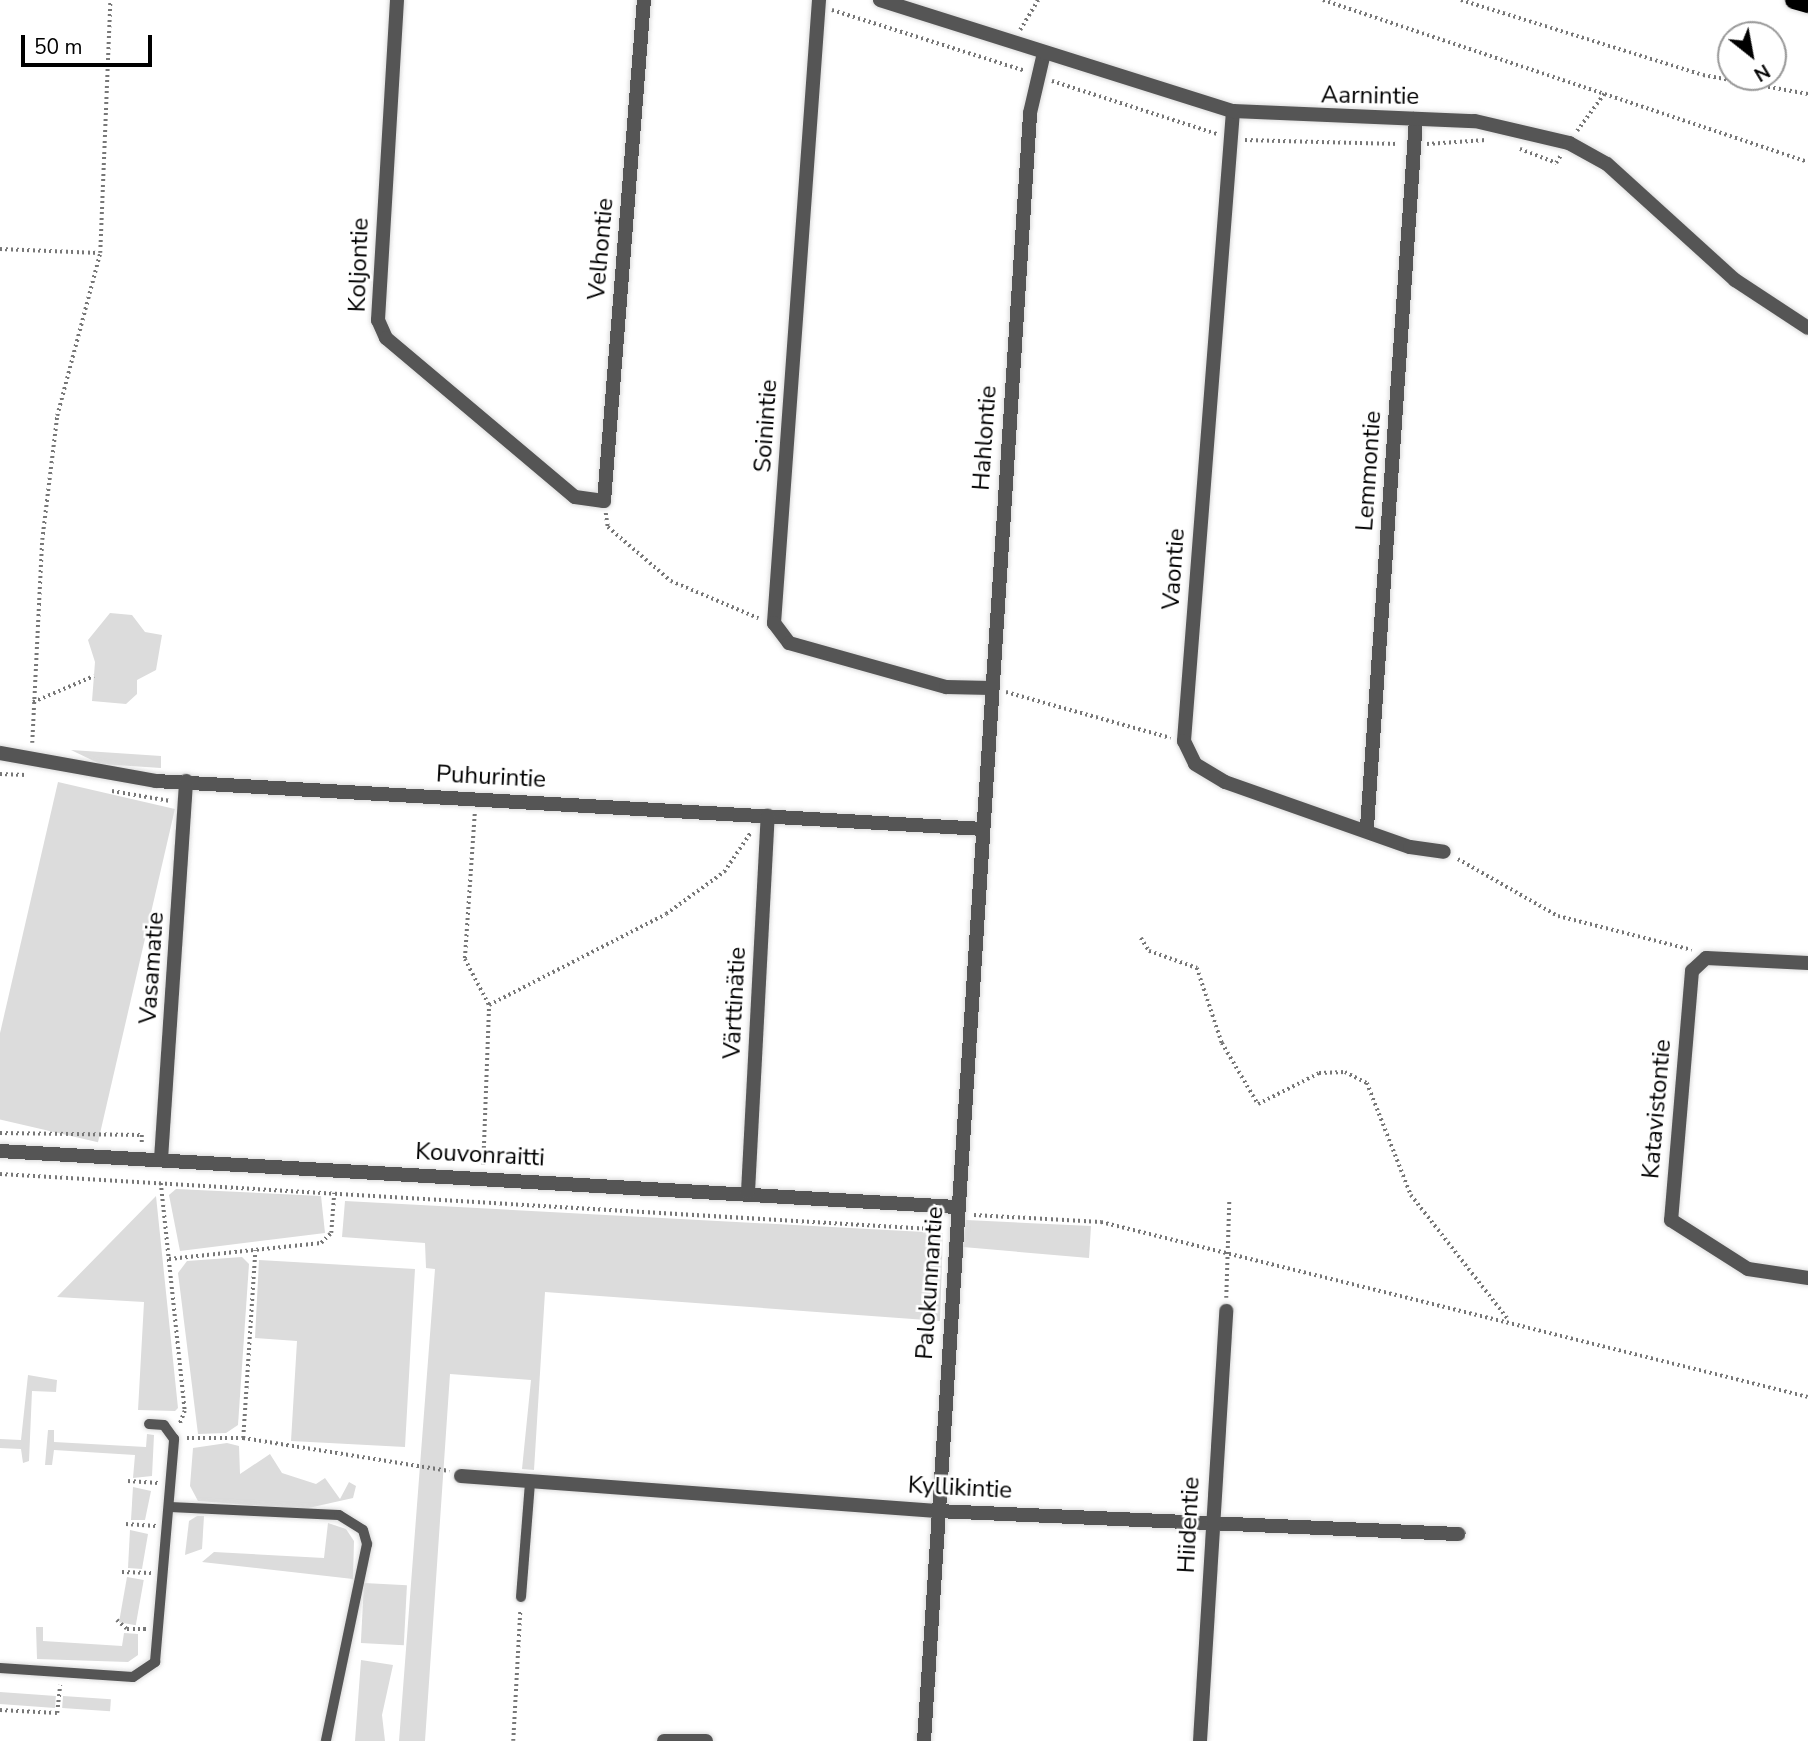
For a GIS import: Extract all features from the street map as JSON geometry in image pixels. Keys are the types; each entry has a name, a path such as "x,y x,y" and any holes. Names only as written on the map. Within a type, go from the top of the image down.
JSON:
{"main road":[{"path":"1794,0 1808,4"}],"street":[{"name":"Koljontie","path":"397,0 378,320 386,338 575,497 604,501"},
{"name":"Velhontie","path":"604,501 644,0"},
{"name":"Soinintie","path":"774,624 819,0"},
{"name":"Aarnintie","path":"880,0 1234,111 1416,119 1526,128 1569,143 1607,164 1735,280 1808,328"},
{"name":"Hahlontie","path":"983,829 990,688 1030,113 1044,53"},
{"name":"Vaontie","path":"1184,741 1234,111"},
{"name":"Lemmontie","path":"1367,827 1416,119"},
{"path":"774,624 789,643 946,687 990,688"},
{"path":"1184,741 1195,764 1225,782 1367,827 1410,847 1444,852"},
{"name":"Puhurintie","path":"0,753 31,754 186,781 983,829"},
{"name":"Vasamatie","path":"162,1159 186,781"},
{"name":"Värttinätie","path":"748,1192 768,816"},
{"name":"Palokunnantie","path":"924,1741 983,829"},
{"path":"1706,958 1808,963"},
{"name":"Katavistontie","path":"1706,958 1692,971 1671,1220 1748,1269 1808,1278"},
{"name":"Kouvonraitti","path":"0,1151 748,1192 958,1212"},
{"name":"Hiidentie","path":"1200,1741 1226,1311"},
{"name":"Kyllikintie","path":"461,1476 937,1510 1458,1534"},
{"path":"664,1741 706,1741"}],"lane":[{"path":"0,1668 133,1676 155,1662 174,1438 164,1425 149,1424"},
{"path":"521,1597 530,1482"},
{"path":"170,1507 339,1515 363,1530 367,1544 326,1741"}],"path":[{"path":"29,775 57,416 100,253 110,0"},
{"path":"1323,0 1808,162"},
{"path":"1461,0 1703,75 1808,94"},
{"path":"0,249 100,253"},
{"path":"604,501 608,527 671,581 774,624"},
{"path":"33,702 94,676"},
{"path":"990,688 1184,741"},
{"path":"475,813 465,959 489,1005 483,1177"},
{"path":"489,1005 666,914 724,872 752,829"},
{"path":"1444,852 1558,916 1616,935 1678,942 1706,958"},
{"path":"1141,938 1149,951 1197,968 1222,1043 1258,1104 1319,1073 1345,1072 1367,1083 1411,1195 1509,1320"},
{"path":"0,1133 142,1135 138,1182"},
{"path":"0,1174 931,1228 958,1212 1101,1222 1509,1320 1808,1397"},
{"path":"161,1183 185,1411 174,1438 243,1438 440,1467 461,1476"},
{"path":"169,1259 321,1243 331,1233 334,1193"},
{"path":"1226,1311 1229,1202"},
{"path":"243,1438 255,1250"},
{"path":"128,1481 171,1484"},
{"path":"126,1524 168,1526"},
{"path":"122,1572 164,1574"},
{"path":"513,1741 521,1597"},
{"path":"117,1620 127,1629 159,1630"},
{"path":"0,1710 57,1713 61,1671"}],"shaded area":[{"path":"110,613 132,615 145,632 162,635 156,670 137,680 137,694 126,704 92,701 95,662 88,640"},
{"path":"71,750 161,756 161,768 100,764"},
{"path":"58,782 175,809 98,1142 0,1120 0,1033"},
{"path":"176,1189 321,1196 325,1233 180,1251 169,1195"},
{"path":"156,1196 178,1408 175,1411 138,1410 144,1302 57,1297"},
{"path":"345,1201 943,1233 940,1321 545,1292 534,1470 522,1469 531,1380 450,1374 425,1741 399,1741 435,1269 426,1268 425,1243 342,1237"},
{"path":"966,1220 1091,1226 1089,1258 963,1247"},
{"path":"242,1257 249,1264 238,1425 226,1433 198,1434 178,1273 187,1261"},
{"path":"259,1260 415,1269 405,1447 291,1441 297,1341 255,1338"},
{"path":"28,1375 57,1380 56,1392 32,1391 29,1461 23,1463 21,1449 0,1448 0,1439 21,1440"},
{"path":"48,1430 54,1430 54,1442 146,1447 147,1434 154,1435 152,1476 133,1478 135,1455 54,1450 52,1465 45,1465"},
{"path":"227,1443 239,1446 240,1474 270,1454 282,1473 316,1484 325,1478 340,1499 349,1482 356,1486 353,1498 304,1509 198,1501 190,1486 193,1448"},
{"path":"133,1487 151,1491 145,1520 131,1520"},
{"path":"197,1516 204,1516 202,1549 185,1555 189,1521"},
{"path":"328,1523 346,1529 354,1541 353,1579 202,1562 214,1552 324,1558"},
{"path":"130,1530 148,1534 142,1569 128,1568"},
{"path":"127,1577 144,1580 136,1625 119,1622"},
{"path":"364,1583 407,1585 404,1645 361,1643"},
{"path":"36,1627 43,1627 43,1641 122,1646 124,1633 138,1634 138,1655 128,1662 37,1659"},
{"path":"361,1660 393,1665 382,1715 385,1741 355,1741"},
{"path":"0,1692 56,1696 55,1708 0,1704"},
{"path":"63,1696 111,1699 110,1711 62,1708"}]}
